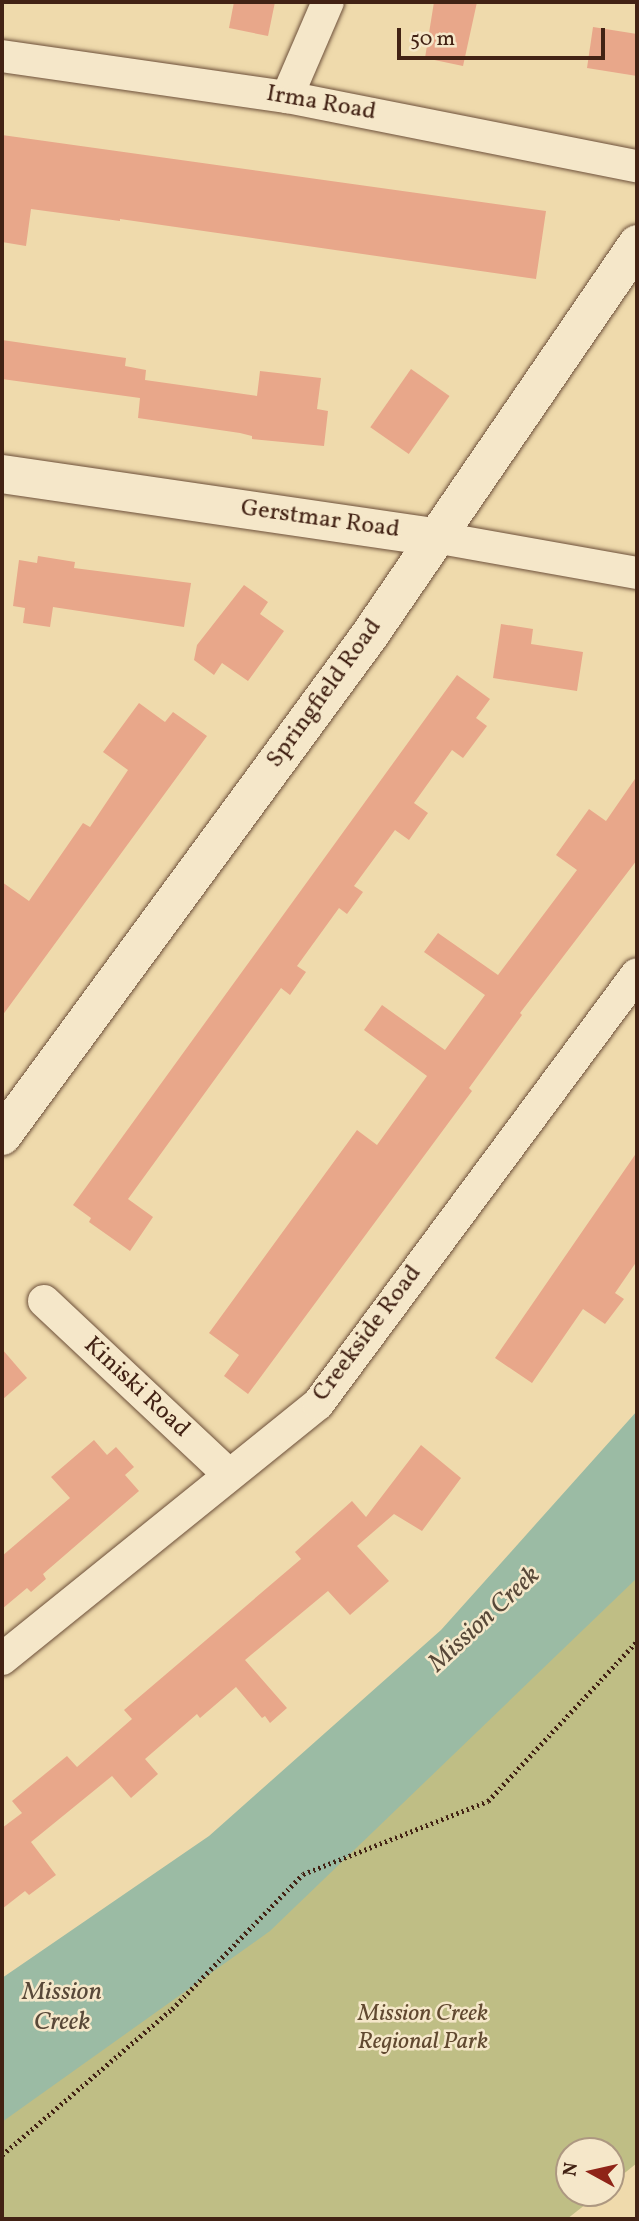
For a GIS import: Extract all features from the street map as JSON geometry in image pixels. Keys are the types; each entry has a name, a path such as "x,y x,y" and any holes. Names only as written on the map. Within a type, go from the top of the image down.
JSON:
{"main road":[{"name":"Springfield Road","path":"2,1136 369,636 637,244"},
{"name":"Gerstmar Road","path":"2,474 435,537"}],"street":[{"path":"286,97 328,2"},
{"name":"Irma Road","path":"2,56 286,97 637,166"},
{"name":"Gerstmar Road","path":"435,537 637,573"},
{"name":"Creekside Road","path":"2,1659 318,1404 637,974"},
{"name":"Kiniski Road","path":"44,1301 228,1474"}],"path":[{"path":"2,2155 172,2009 303,1874 488,1801 637,1641"}],"green space":[{"name":"Mission Creek Regional Park","path":"637,1558 637,2163 625,2173 625,2137 555,2137 555,2207 582,2207 567,2219 2,2219 2,2091"}],"water":[{"name":"Mission Creek","path":"637,1411 637,1578 270,1931 2,2122 2,1978 209,1836 441,1630"}],"building":[{"path":"234,2 275,2 268,36 229,28"},
{"path":"434,2 477,2 463,66 425,58"},
{"path":"593,27 637,34 637,76 587,68"},
{"path":"2,135 546,211 536,279 120,219 31,209 26,246 2,242"},
{"path":"2,340 126,358 125,366 146,370 145,380 257,396 260,371 321,378 317,409 328,411 324,446 252,439 252,436 240,433 138,418 140,398 2,379"},
{"path":"411,369 450,396 409,454 370,427"},
{"path":"38,556 75,562 74,568 191,583 184,627 53,607 50,627 23,623 25,608 13,606 19,560 37,563"},
{"path":"244,585 268,602 260,614 284,631 248,681 222,663 214,675 194,660 197,645"},
{"path":"501,624 533,629 531,644 583,652 577,691 493,678"},
{"path":"457,675 490,699 476,718 487,726 463,758 452,750 414,803 428,813 409,840 395,830 354,886 363,892 347,914 339,908 297,966 306,972 290,995 281,988 128,1199 153,1217 130,1251 89,1222 91,1218 73,1205"},
{"path":"139,703 165,722 173,712 207,736 2,1016 2,882 29,901 83,823 90,827 128,770 103,752"},
{"path":"637,776 637,860 520,1013 522,1015 469,1088 472,1091 248,1394 224,1376 239,1355 209,1333 357,1130 377,1145 427,1076 364,1030 382,1005 445,1050 485,995 424,952 438,933 498,975 577,870 556,855 589,809 606,821"},
{"path":"637,1152 637,1261 615,1293 624,1299 605,1324 583,1309 532,1383 495,1358"},
{"path":"2,1349 27,1378 2,1400"},
{"path":"94,1440 107,1455 116,1447 134,1467 125,1475 139,1491 43,1574 46,1579 31,1592 27,1588 2,1609 2,1556 70,1498 51,1477"},
{"path":"421,1445 461,1478 422,1531 394,1514 357,1546 389,1581 350,1615 328,1591 245,1660 287,1708 270,1723 265,1716 262,1718 236,1687 200,1718 197,1714 145,1759 158,1774 131,1798 112,1776 31,1842 56,1875 29,1895 25,1891 2,1909 2,1828 22,1813 12,1801 67,1756 77,1767 132,1719 124,1710 301,1559 295,1552 352,1501 366,1517"}]}
